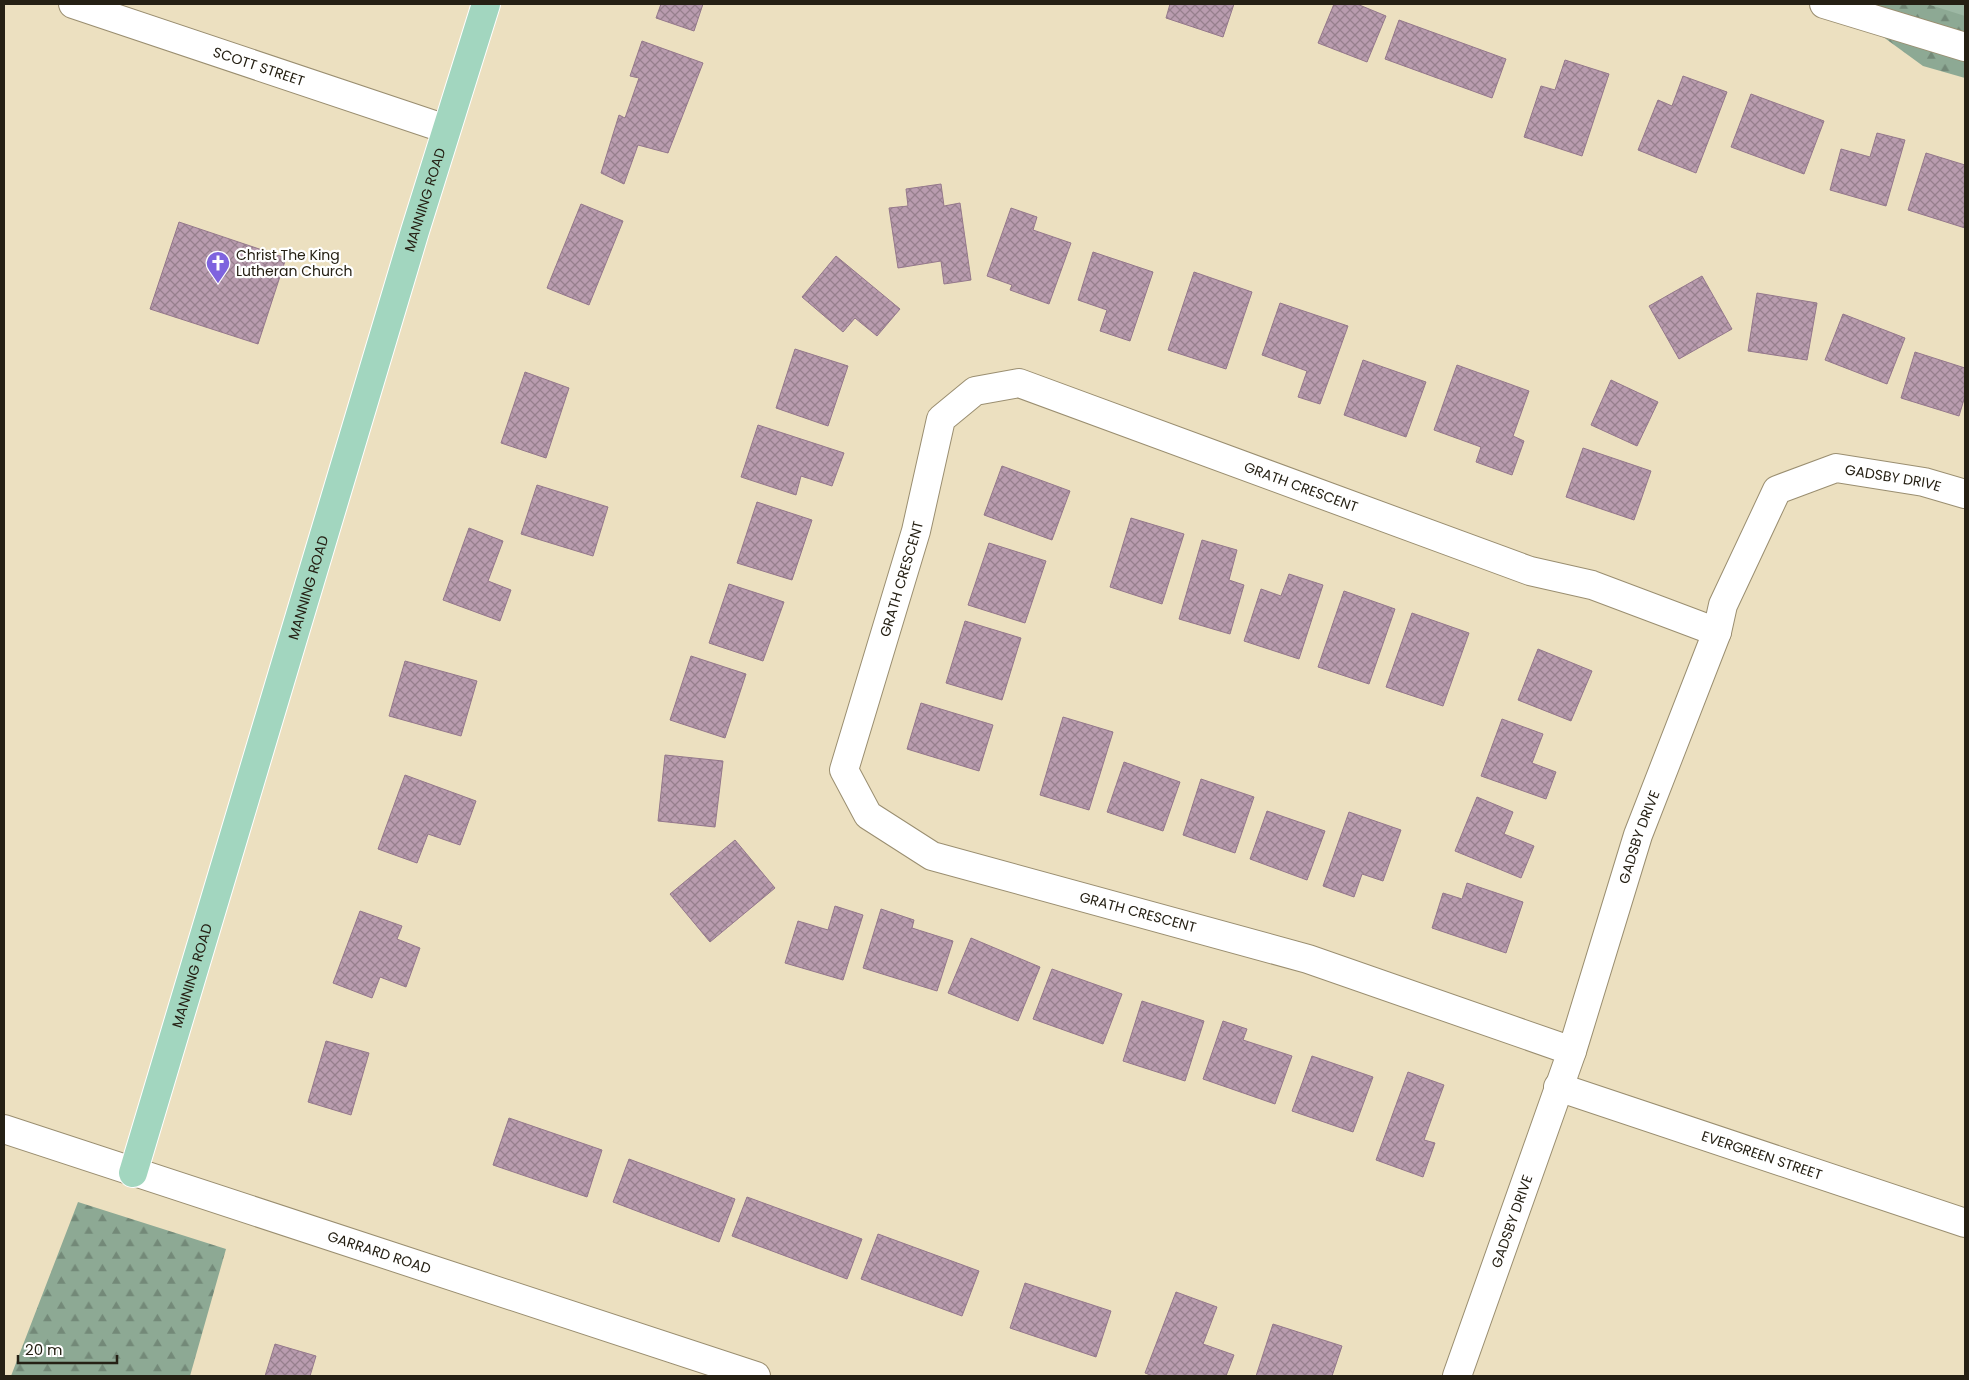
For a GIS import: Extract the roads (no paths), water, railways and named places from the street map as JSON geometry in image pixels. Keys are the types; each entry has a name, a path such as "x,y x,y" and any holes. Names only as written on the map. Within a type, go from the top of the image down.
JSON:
{"main road":[{"name":"MANNING ROAD","path":"133,1173 446,129 486,4"}],"street":[{"name":"SCOTT STREET","path":"73,4 446,129"},
{"path":"1824,4 1965,46"},
{"name":"GRATH CRESCENT","path":"1572,1050 1308,958 932,856 868,815 844,770 916,531 941,419 975,391 1019,382 1530,571 1592,585 1716,632"},
{"name":"GADSBY DRIVE","path":"1457,1376 1572,1050 1638,835 1716,632 1723,606 1777,490 1836,468 1924,482 1965,494"},
{"name":"EVERGREEN STREET","path":"1558,1087 1965,1223"},
{"name":"GARRARD ROAD","path":"4,1129 133,1173 756,1376"}],"place":[{"name":"Christ The King Lutheran Church","path":"218,284"}]}
